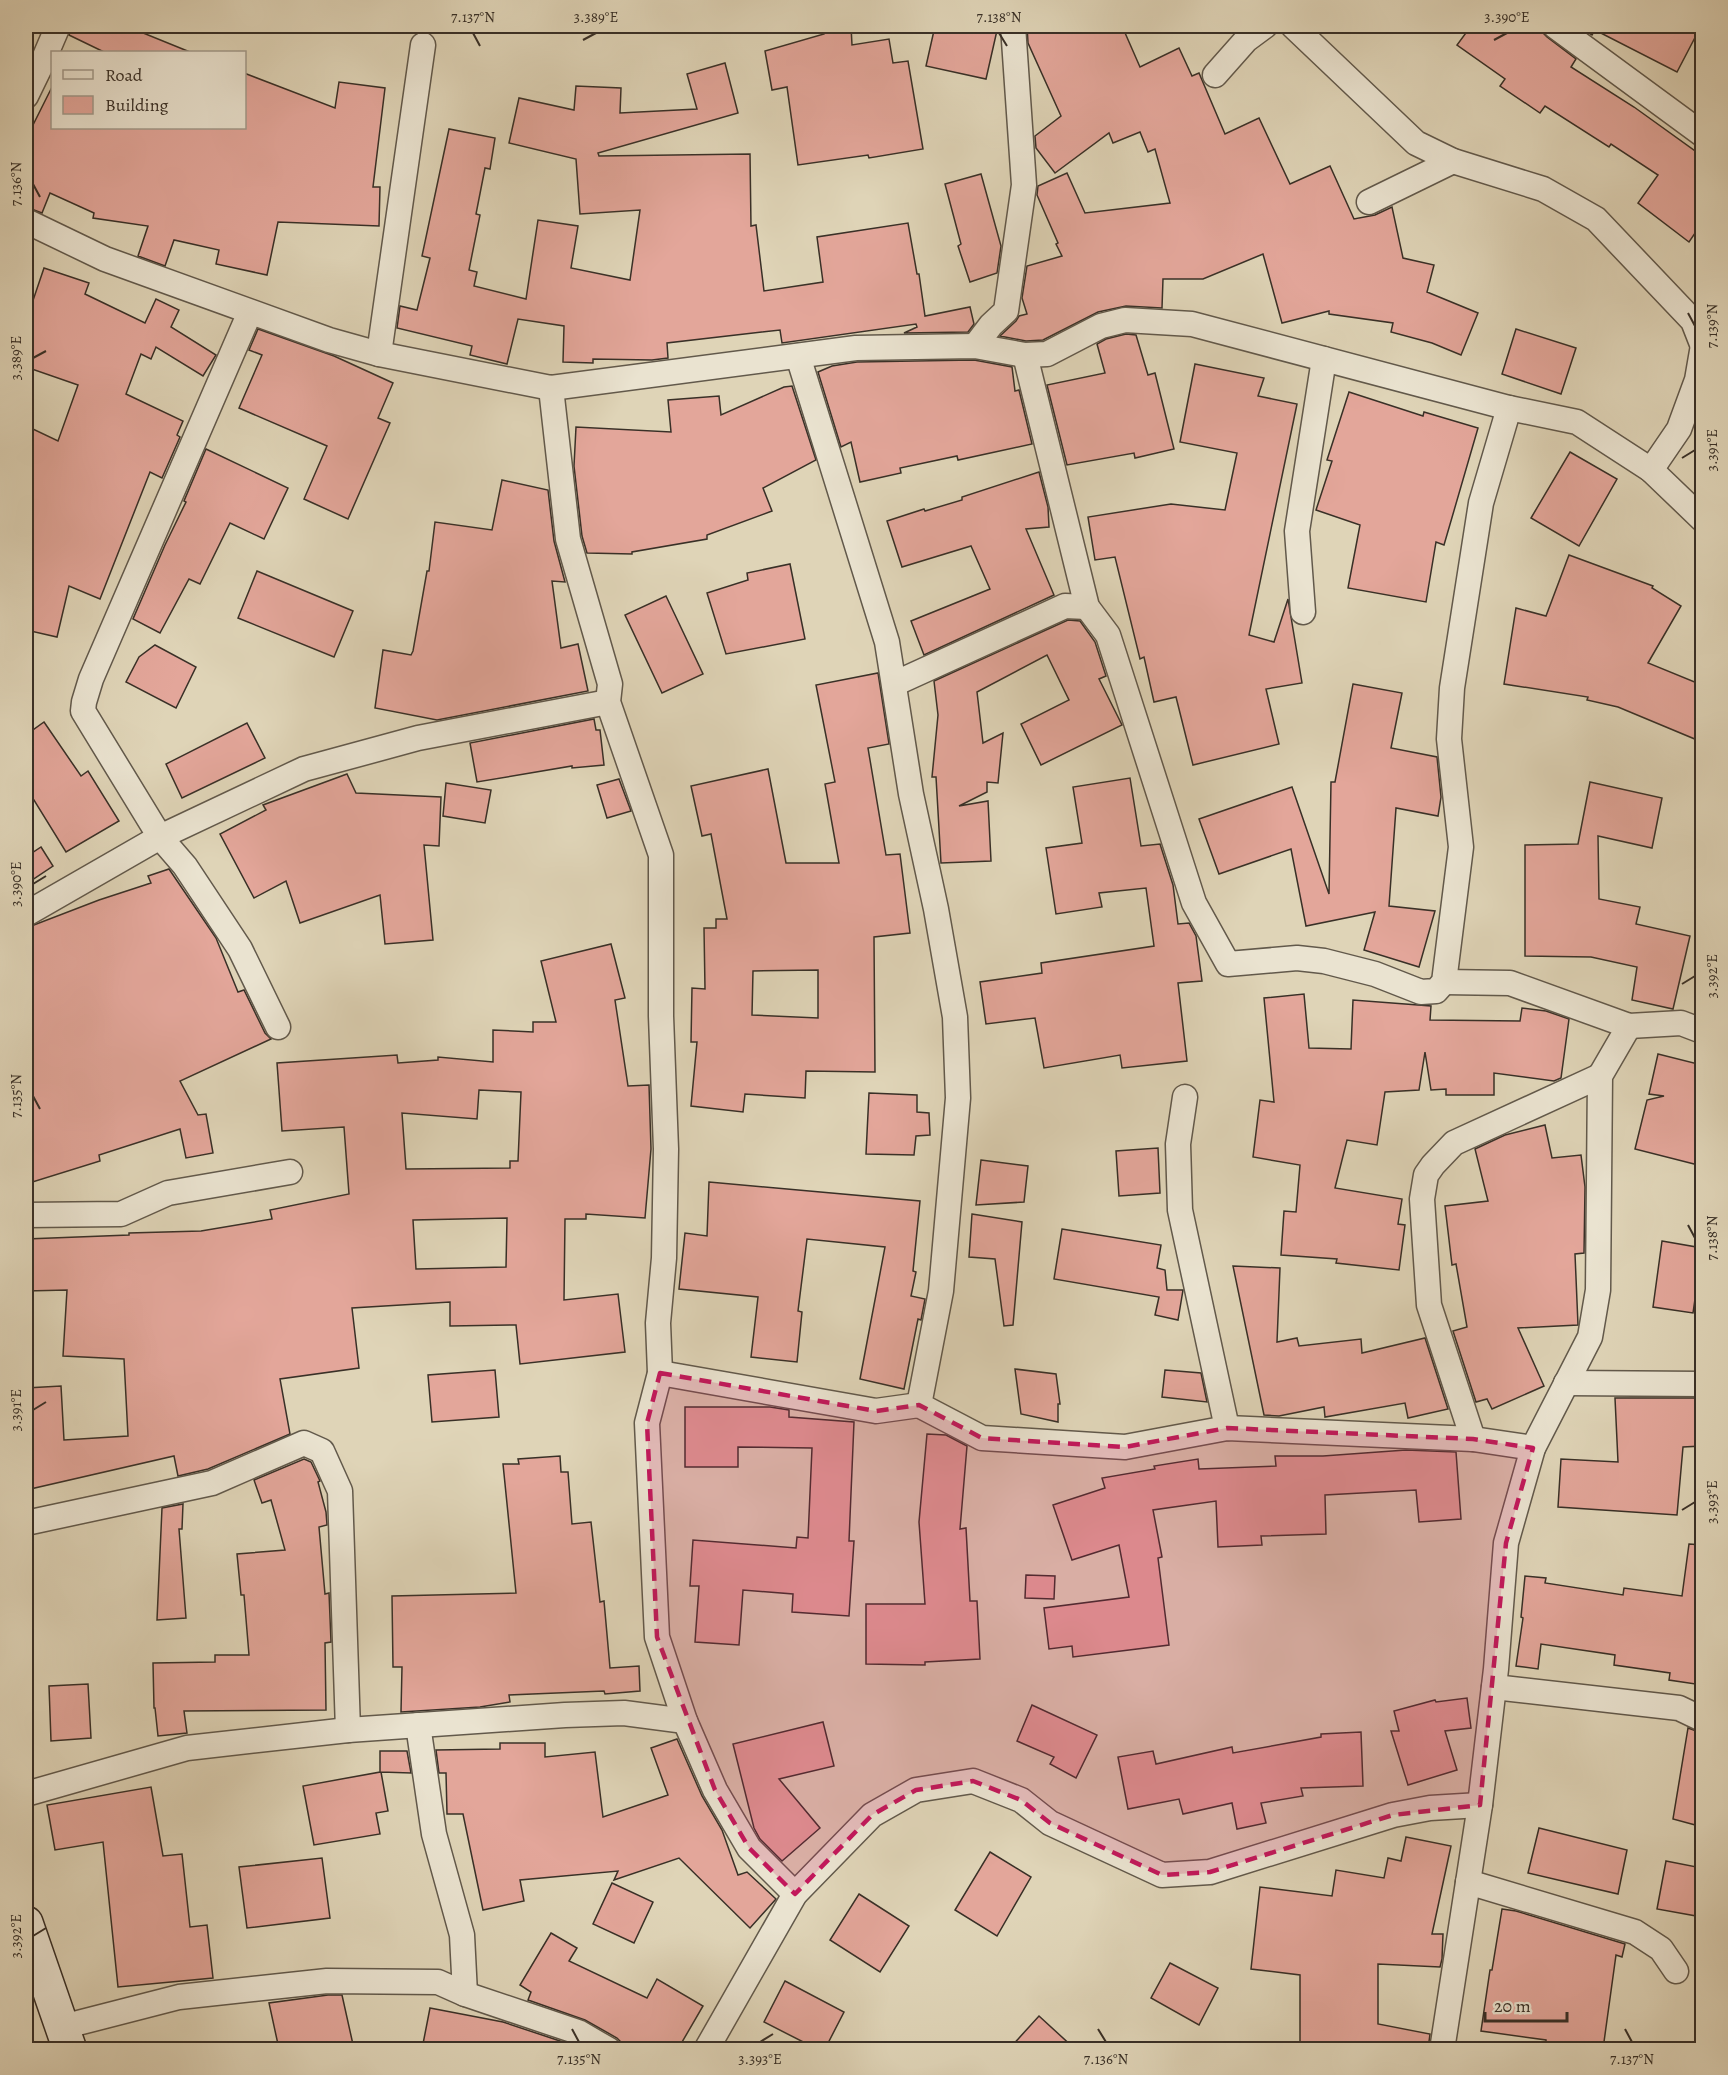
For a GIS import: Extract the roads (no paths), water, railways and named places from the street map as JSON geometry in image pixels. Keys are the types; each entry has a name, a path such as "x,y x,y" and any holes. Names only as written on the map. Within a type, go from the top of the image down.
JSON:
{"street":[{"path":"26,96 58,26"},
{"path":"975,346 990,325 1006,311 1023,195 1012,26"},
{"path":"1215,75 1246,40 1265,26"},
{"path":"1293,26 1416,143 1452,161 1544,189 1596,219 1694,321 1702,344"},
{"path":"1555,26 1702,134"},
{"path":"379,354 423,45"},
{"path":"1369,202 1452,161"},
{"path":"26,221 105,259 328,340 379,354 551,388 856,348 975,346 1025,355 1047,354 1101,326 1125,320 1192,324 1509,408 1577,422 1651,470 1702,519"},
{"path":"250,312 91,679 84,702 84,711 160,837 186,866 240,950 278,1027"},
{"path":"1651,470 1679,429 1697,380 1702,351"},
{"path":"1025,355 1087,607 1108,635 1194,903 1228,964 1297,958 1324,961 1375,974 1421,992 1436,991 1444,982 1461,847 1449,739 1452,688 1481,503 1509,408"},
{"path":"798,356 887,642 911,794 936,909 955,1017 958,1098 941,1291 919,1405"},
{"path":"1303,612 1298,531 1324,359"},
{"path":"551,388 568,539 610,684 608,702 661,855 661,1016 666,1149 664,1258 658,1323 660,1373 647,1423 657,1637 685,1722 715,1790 749,1848 795,1894"},
{"path":"894,684 1065,606 1087,607"},
{"path":"26,914 160,837 304,769 418,738 608,702"},
{"path":"1444,982 1510,983 1629,1026 1681,1023 1702,1031"},
{"path":"1442,2049 1480,1805 1494,1687 1506,1543 1533,1448 1590,1337 1598,1290 1600,1076 1629,1026"},
{"path":"1473,1439 1429,1305 1422,1199 1426,1175 1433,1164 1454,1143 1600,1076"},
{"path":"1185,1097 1178,1144 1180,1210 1227,1428"},
{"path":"26,1215 122,1214 168,1193 290,1172"},
{"path":"660,1373 876,1411 919,1405 982,1438 1125,1447 1227,1428 1473,1439 1533,1448"},
{"path":"1566,1383 1702,1384"},
{"path":"26,1523 212,1483 304,1443 322,1451 340,1491 348,1730"},
{"path":"1494,1687 1679,1708 1702,1719"},
{"path":"26,1794 187,1748 348,1730 624,1713 685,1722"},
{"path":"418,1725 434,1834 462,1935 465,1994"},
{"path":"706,2049 795,1894 872,1815 916,1790 973,1781 1021,1800 1050,1823 1162,1875 1210,1872 1393,1815 1430,1808 1480,1805"},
{"path":"1468,1882 1635,1932 1660,1949 1676,1971"},
{"path":"26,1923 66,2038 179,1997 327,1981 438,1982 465,1994 578,2032 609,2049"}]}
